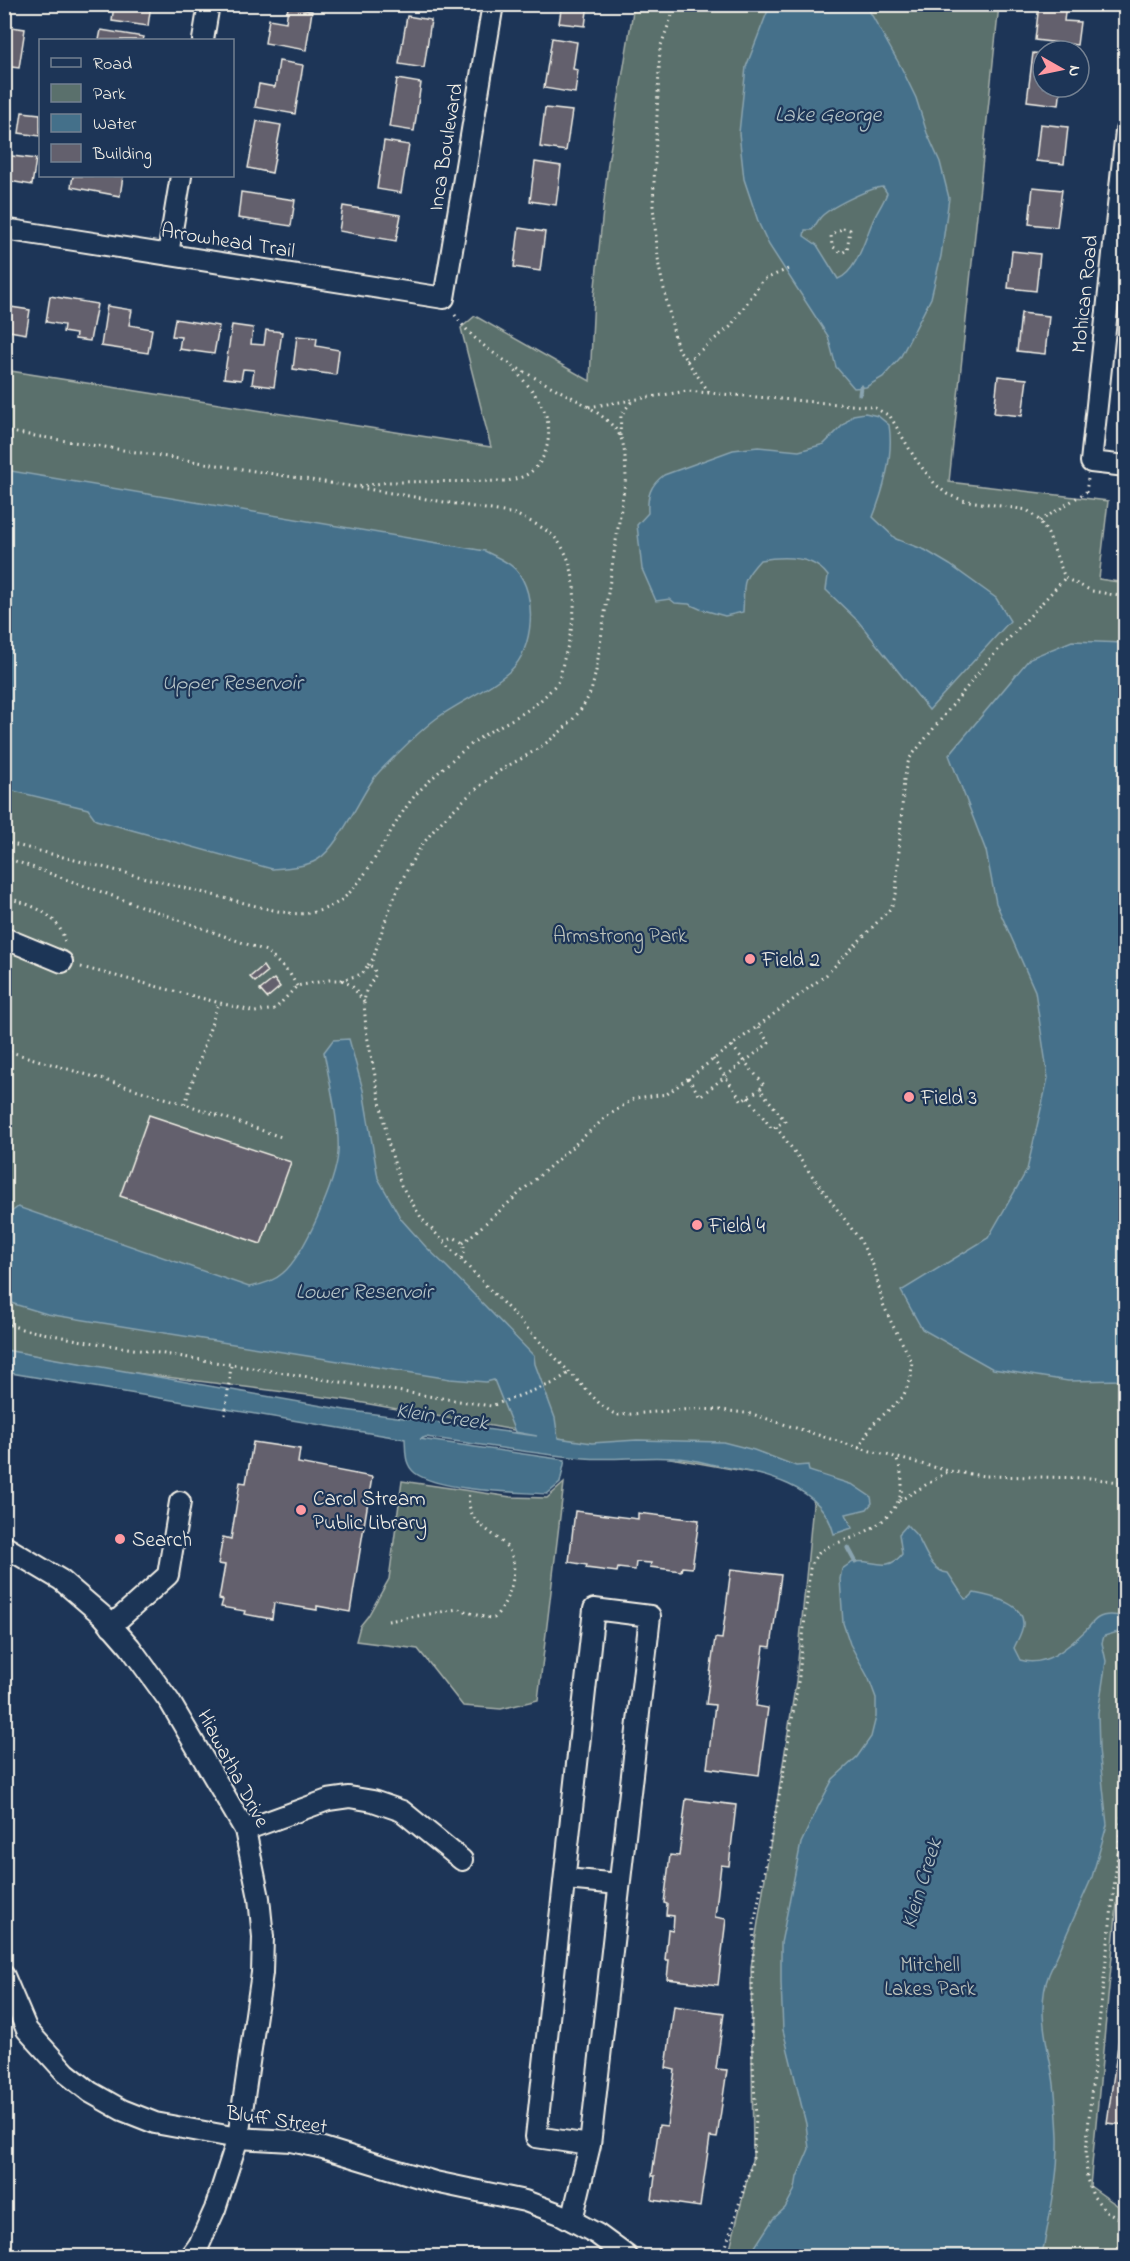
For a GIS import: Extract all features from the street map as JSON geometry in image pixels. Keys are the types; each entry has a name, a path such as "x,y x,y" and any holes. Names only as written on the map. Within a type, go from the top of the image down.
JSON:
{"street":[{"path":"203,39 208,4"},
{"name":"Inca Boulevard","path":"444,298 493,4"},
{"name":"Mohican Road","path":"1091,462 1125,131"},
{"path":"168,255 181,177"},
{"name":"Arrowhead Trail","path":"4,229 444,298"},
{"path":"1091,462 1125,466"},
{"path":"6,943 62,962"},
{"path":"111,1626 168,1575 180,1502"},
{"name":"Hiawatha Drive","path":"4,1546 61,1580 111,1626 171,1702 245,1830 259,1898 263,1937 262,1973 238,2139 215,2209 191,2256"},
{"path":"572,2220 590,2145 650,1616 594,1609 536,2137 590,2145"},
{"path":"245,1830 328,1800 349,1797 373,1801 402,1811 462,1860"},
{"path":"566,1879 620,1884"},
{"name":"Bluff Street","path":"4,1976 27,2030 66,2073 90,2092 122,2110 155,2122 238,2139 291,2142 323,2148 435,2182 525,2201 572,2220 597,2234 627,2256"}],"path":[{"path":"676,4 660,48 653,206 659,267 677,346 709,392"},
{"path":"843,228 850,230 847,250 842,253 831,247 831,235 843,228"},
{"path":"687,360 730,327 764,280 788,269"},
{"path":"444,298 460,322 487,348 510,365 589,407 621,438"},
{"path":"355,487 388,482 508,481 527,475 544,455 549,440 549,425 537,398 510,365"},
{"path":"589,407 687,391 873,407 890,416 916,460 935,484 947,494 962,500 1027,510 1040,521 1048,534 1065,578 1092,591 1125,597"},
{"path":"4,897 43,911 55,923 64,936 66,950 62,962 255,1012 275,1009 297,986 342,980 362,974 373,959 403,875 443,820 468,796 503,769 531,753 560,732 576,715 590,693 596,671 626,476 621,438 621,415 633,400"},
{"path":"4,431 515,514 536,524 557,540 569,561 574,583 570,638 558,681 534,705 481,737 446,765 417,794 355,888 338,903 314,914 293,914 260,907 4,842"},
{"path":"1040,521 1086,492 1091,462"},
{"path":"463,1243 606,1117 635,1098 667,1094 826,975 891,909 896,894 904,779 909,759 988,661 1065,578"},
{"path":"4,857 266,951 290,974 297,986"},
{"path":"368,965 373,967 376,974 366,991 364,1002 366,1030 388,1142 400,1185 422,1219 601,1404 613,1413 619,1415 672,1410 721,1410 752,1414 859,1448 949,1471 984,1476 1090,1478 1125,1483"},
{"path":"342,980 352,986 364,1002"},
{"path":"186,1104 218,1004"},
{"path":"688,1078 700,1096 769,1043 757,1026"},
{"path":"713,1059 742,1101 760,1089 764,1085 732,1046"},
{"path":"4,1050 186,1104 284,1138"},
{"path":"748,1097 772,1129 785,1121 760,1089"},
{"path":"776,1126 860,1240 874,1267 892,1324 912,1361 911,1378 903,1397 872,1425 859,1448"},
{"path":"444,1241 455,1238 463,1243 465,1251 461,1259"},
{"path":"4,1323 22,1329 83,1341 491,1406 548,1385 570,1372"},
{"path":"225,1415 231,1366"},
{"path":"896,1458 902,1472 903,1482 899,1502"},
{"path":"723,2256 744,2195 753,2159 756,2118 751,2028 754,1924 783,1775 799,1676 808,1579 812,1560 820,1550 876,1526 899,1502 949,1471"},
{"path":"388,1621 458,1609 482,1618 494,1618 501,1611 511,1593 513,1577 511,1553 505,1545 475,1521 467,1502 469,1491"},
{"path":"1125,1781 1086,2153 1087,2179 1093,2196 1106,2211 1125,2222"}],"green space":[{"name":"Armstrong Park","path":"634,5 999,5 949,482 1108,501 1099,579 1125,583 1126,1810 1090,2186 1125,2211 1125,2256 728,2256 753,2156 751,1967 796,1681 815,1484 347,1400 127,1372 5,1351 4,370 491,447 461,328 475,316 590,381 594,296 608,163"},
{"path":"402,1481 511,1497 547,1498 564,1483 538,1700 501,1709 463,1706 418,1649 356,1641 360,1626 389,1579"}],"water":[{"name":"Lake George","path":"770,5 866,5 916,98 927,133 940,162 949,198 941,256 931,298 900,358 883,377 866,387 854,388 836,367 828,336 769,245 759,224 744,179 739,133 746,67","holes":["883,187 887,193 855,263 844,276 838,279 817,245 804,236 805,230 812,230 824,214 859,195"]},
{"path":"865,413 878,416 889,425 890,436 887,472 873,517 896,539 925,550 996,598 1010,621 929,710 858,621 826,590 828,576 814,564 788,558 760,560 744,584 743,612 725,616 689,604 675,603 670,599 656,601 642,569 637,525 648,513 648,501 653,487 664,475 733,450 758,447 799,451 824,444 853,415"},
{"name":"Upper Reservoir","path":"5,470 485,551 509,564 523,580 530,607 530,622 524,650 510,671 437,718 388,763 374,778 333,845 317,860 307,864 272,869 96,820 88,809 5,789"},
{"path":"1072,641 1125,643 1125,1380 1068,1381 993,1369 922,1329 901,1291 988,1238 1027,1170 1048,1078 1035,991 996,903 986,851 949,755 1030,658"},
{"name":"Lower Reservoir","path":"349,1039 363,1090 378,1178 401,1219 534,1356 555,1418 558,1438 592,1443 637,1440 723,1442 754,1450 796,1466 808,1465 809,1471 853,1485 871,1497 872,1503 867,1509 846,1514 852,1528 834,1534 827,1517 816,1503 786,1483 750,1472 690,1459 584,1458 426,1437 420,1439 565,1460 560,1483 547,1494 479,1490 442,1484 415,1473 407,1462 405,1439 5,1372 5,1350 345,1410 537,1436 515,1432 494,1380 486,1382 450,1379 47,1314 14,1304 5,1297 5,1241 8,1241 6,1226 10,1213 18,1207 249,1287 267,1283 283,1273 309,1235 332,1181 338,1142 334,1103 324,1052 333,1040"},
{"name":"Mitchell Lakes Park","path":"907,1525 917,1536 933,1564 942,1572 948,1573 965,1599 974,1593 981,1594 1005,1602 1018,1611 1023,1625 1014,1648 1020,1660 1038,1661 1055,1655 1071,1644 1101,1616 1125,1617 1125,1630 1104,1636 1102,1643 1106,1661 1098,1713 1099,1749 1107,1825 1092,1877 1049,1974 1043,1999 1044,2025 1054,2084 1058,2136 1056,2178 1044,2245 1041,2256 749,2256 773,2219 785,2208 795,2189 797,2177 809,2149 806,2124 783,2030 781,1983 781,1943 801,1843 833,1779 857,1757 871,1737 876,1717 876,1698 869,1679 850,1644 843,1623 840,1579 842,1569 853,1562 885,1564 897,1560 902,1554 899,1534"}],"building":[{"path":"114,4 151,4 148,26 112,21"},
{"path":"562,4 588,4 585,26 559,23"},
{"path":"1039,4 1066,4 1064,21 1080,22 1078,39 1035,39"},
{"path":"288,7 312,11 306,50 265,43 269,19 286,22"},
{"path":"407,16 431,20 424,68 399,64"},
{"path":"4,26 25,29 19,68 4,66"},
{"path":"101,30 144,37 143,39 99,39"},
{"path":"552,38 577,42 573,69 578,70 575,93 544,88"},
{"path":"279,61 303,65 295,114 255,107 259,84 275,87"},
{"path":"1031,69 1031,99 1060,99 1059,105 1027,101"},
{"path":"397,79 421,83 414,131 389,127"},
{"path":"545,108 572,111 566,151 540,147"},
{"path":"22,112 39,114 39,136 19,133"},
{"path":"257,121 281,125 272,173 248,168"},
{"path":"1040,124 1068,127 1064,164 1036,161"},
{"path":"384,141 409,145 401,193 377,189"},
{"path":"4,155 36,159 32,185 4,180"},
{"path":"535,162 561,166 556,205 530,201"},
{"path":"73,177 123,177 120,196 71,187"},
{"path":"1033,187 1062,190 1057,227 1029,224"},
{"path":"241,192 295,200 291,226 238,218"},
{"path":"343,206 401,215 396,241 339,231"},
{"path":"519,228 545,232 540,271 514,267"},
{"path":"1012,251 1040,254 1036,291 1008,288"},
{"path":"50,296 97,304 90,341 75,339 76,334 63,332 64,325 46,322"},
{"path":"4,306 30,310 26,334 4,330"},
{"path":"107,306 132,310 129,325 152,329 148,353 101,346"},
{"path":"1021,313 1049,316 1045,354 1017,351"},
{"path":"175,319 219,326 214,354 179,349 181,337 172,336"},
{"path":"232,325 253,328 251,344 264,345 266,330 282,332 274,387 252,384 254,370 243,369 241,380 224,378"},
{"path":"297,336 317,338 316,346 339,350 336,375 293,369"},
{"path":"998,376 1027,379 1022,416 994,413"},
{"path":"263,966 267,972 255,982 250,977"},
{"path":"274,979 280,987 267,998 260,990"},
{"path":"149,1115 291,1162 261,1244 120,1196"},
{"name":"Carol Stream Public Library","path":"253,1442 300,1449 298,1463 372,1477 350,1612 317,1606 317,1610 274,1603 272,1619 221,1607 223,1600 219,1599 225,1565 218,1564 223,1537 231,1539 240,1482 246,1483"},
{"path":"575,1511 638,1519 638,1513 699,1520 692,1568 682,1567 681,1571 650,1567 651,1563 636,1562 635,1570 618,1568 617,1572 586,1568 587,1565 569,1562"},
{"path":"731,1569 781,1575 771,1647 764,1646 756,1706 768,1708 759,1775 707,1768 715,1705 706,1704 715,1638 722,1639"},
{"path":"686,1799 736,1805 729,1866 721,1865 715,1917 726,1919 718,1985 667,1979 669,1960 665,1960 668,1930 673,1931 674,1916 666,1915 667,1904 664,1903 670,1855 679,1856"},
{"path":"1126,1989 1126,2125 1107,2123"},
{"path":"674,2006 724,2013 716,2069 727,2070 717,2138 710,2137 700,2207 652,2200 655,2176 652,2176 659,2125 667,2126 675,2070 666,2068"}],"waterway":[{"path":"860,394 861,387"},
{"path":"848,1548 855,1561"}],"place":[{"name":"Field 2","path":"750,959"},
{"name":"Field 3","path":"909,1097"},
{"name":"Field 4","path":"697,1225"},
{"name":"Carol Stream Public Library","path":"301,1510"},
{"name":"Search","path":"120,1539"}],"water label":[{"name":"Klein Creek","path":"442,1415"},
{"name":"Klein Creek","path":"920,1883"}]}
